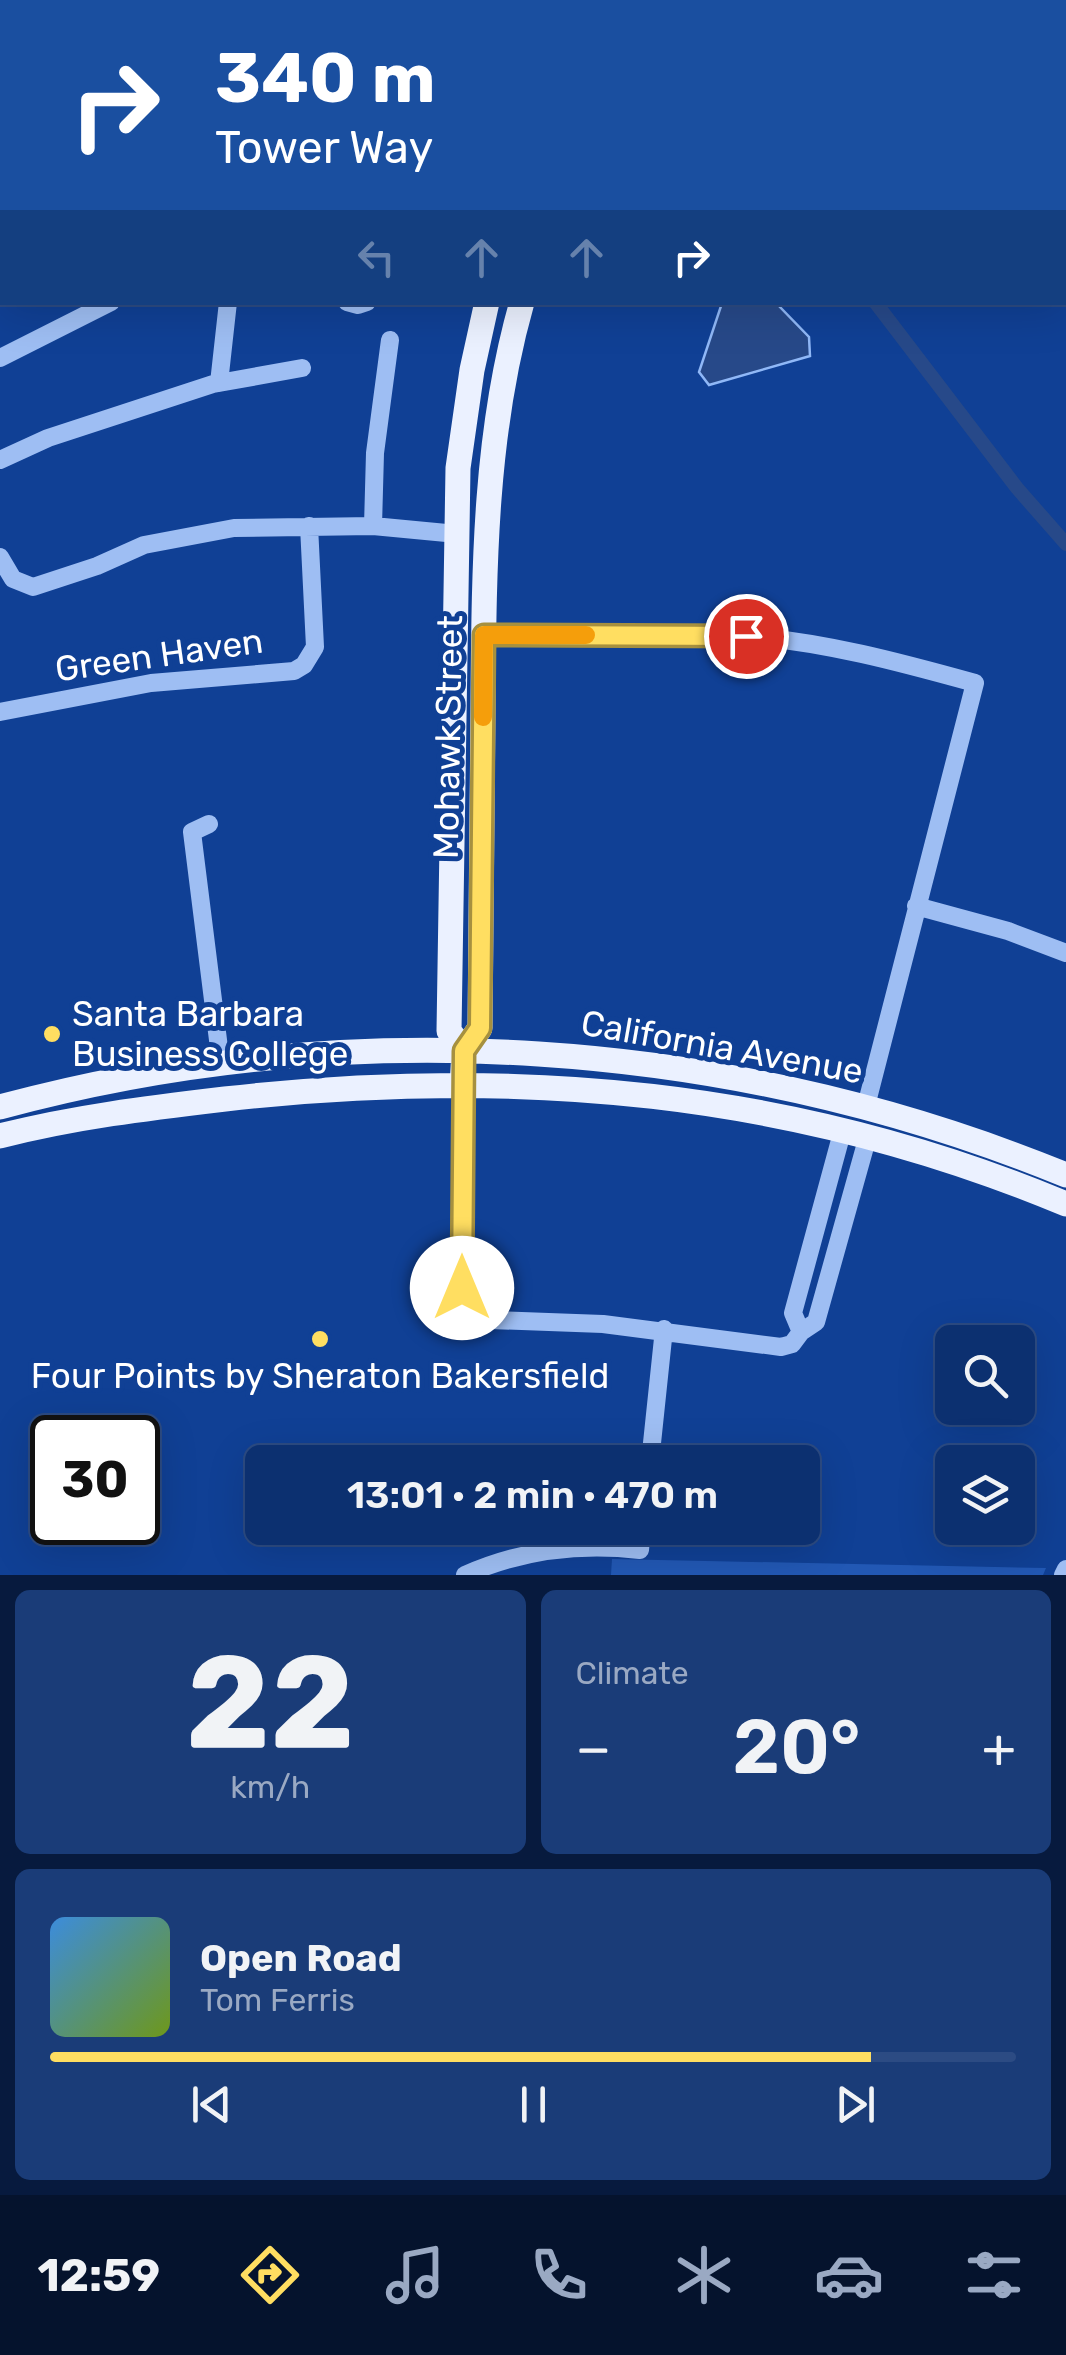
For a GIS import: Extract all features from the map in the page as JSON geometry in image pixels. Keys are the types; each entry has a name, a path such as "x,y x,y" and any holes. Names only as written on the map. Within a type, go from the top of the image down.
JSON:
{"main road":[{"name":"Mohawk Street","path":"464,1051 448,1031 457,534 464,419 487,305"},
{"path":"511,305 513,333"},
{"name":"Mohawk Street","path":"462,1087 464,1051 480,1028 489,480 497,414 521,305"},
{"path":"456,579 473,627 484,635"},
{"path":"455,635 468,648 483,712"},
{"name":"California Avenue","path":"0,1107 92,1085 221,1064 370,1052 550,1053 672,1066 866,1106 1066,1174"},
{"path":"128,1110 154,1092 205,1081 221,1064"},
{"name":"California Avenue","path":"0,1136 128,1110 286,1093 462,1087 673,1096 855,1133 944,1158 1066,1204"}],"street":[{"path":"0,358 105,305"},
{"path":"219,383 228,305"},
{"path":"373,526 376,453 390,340"},
{"path":"0,460 48,438 219,383 302,368"},
{"name":"Green Haven","path":"0,712 152,683 294,670 304,665 315,647 310,526"},
{"path":"0,558 13,579 33,587 97,566 144,545 234,528 373,526 457,534"},
{"path":"484,635 783,639 857,652 975,682 866,1106"},
{"path":"209,824 192,832 221,1064"},
{"path":"916,906 1008,931 1066,954"},
{"name":"Mohawk Street","path":"462,1087 463,1319 664,1329"},
{"path":"796,1338 793,1314 855,1133"},
{"path":"652,1445 664,1329 781,1346 816,1322 855,1133"},
{"path":"465,1575 544,1550 610,1546 640,1550 640,1545"}],"shaded area":[{"path":"721,305 778,305 809,337 810,356 709,385 699,372"},
{"path":"612,1559 1046,1568 1043,1575 611,1575"}],"waterway":[{"path":"877,305 1017,488 1066,544"}],"slow traffic":[{"path":"483,717 484,635 586,635"}],"place":[{"name":"Santa Barbara Business College","path":"52,1034"},
{"name":"Four Points by Sheraton Bakersfield","path":"320,1339"}],"route":[{"path":"462,1288 464,1051 480,1028 484,635 746,636"}]}
